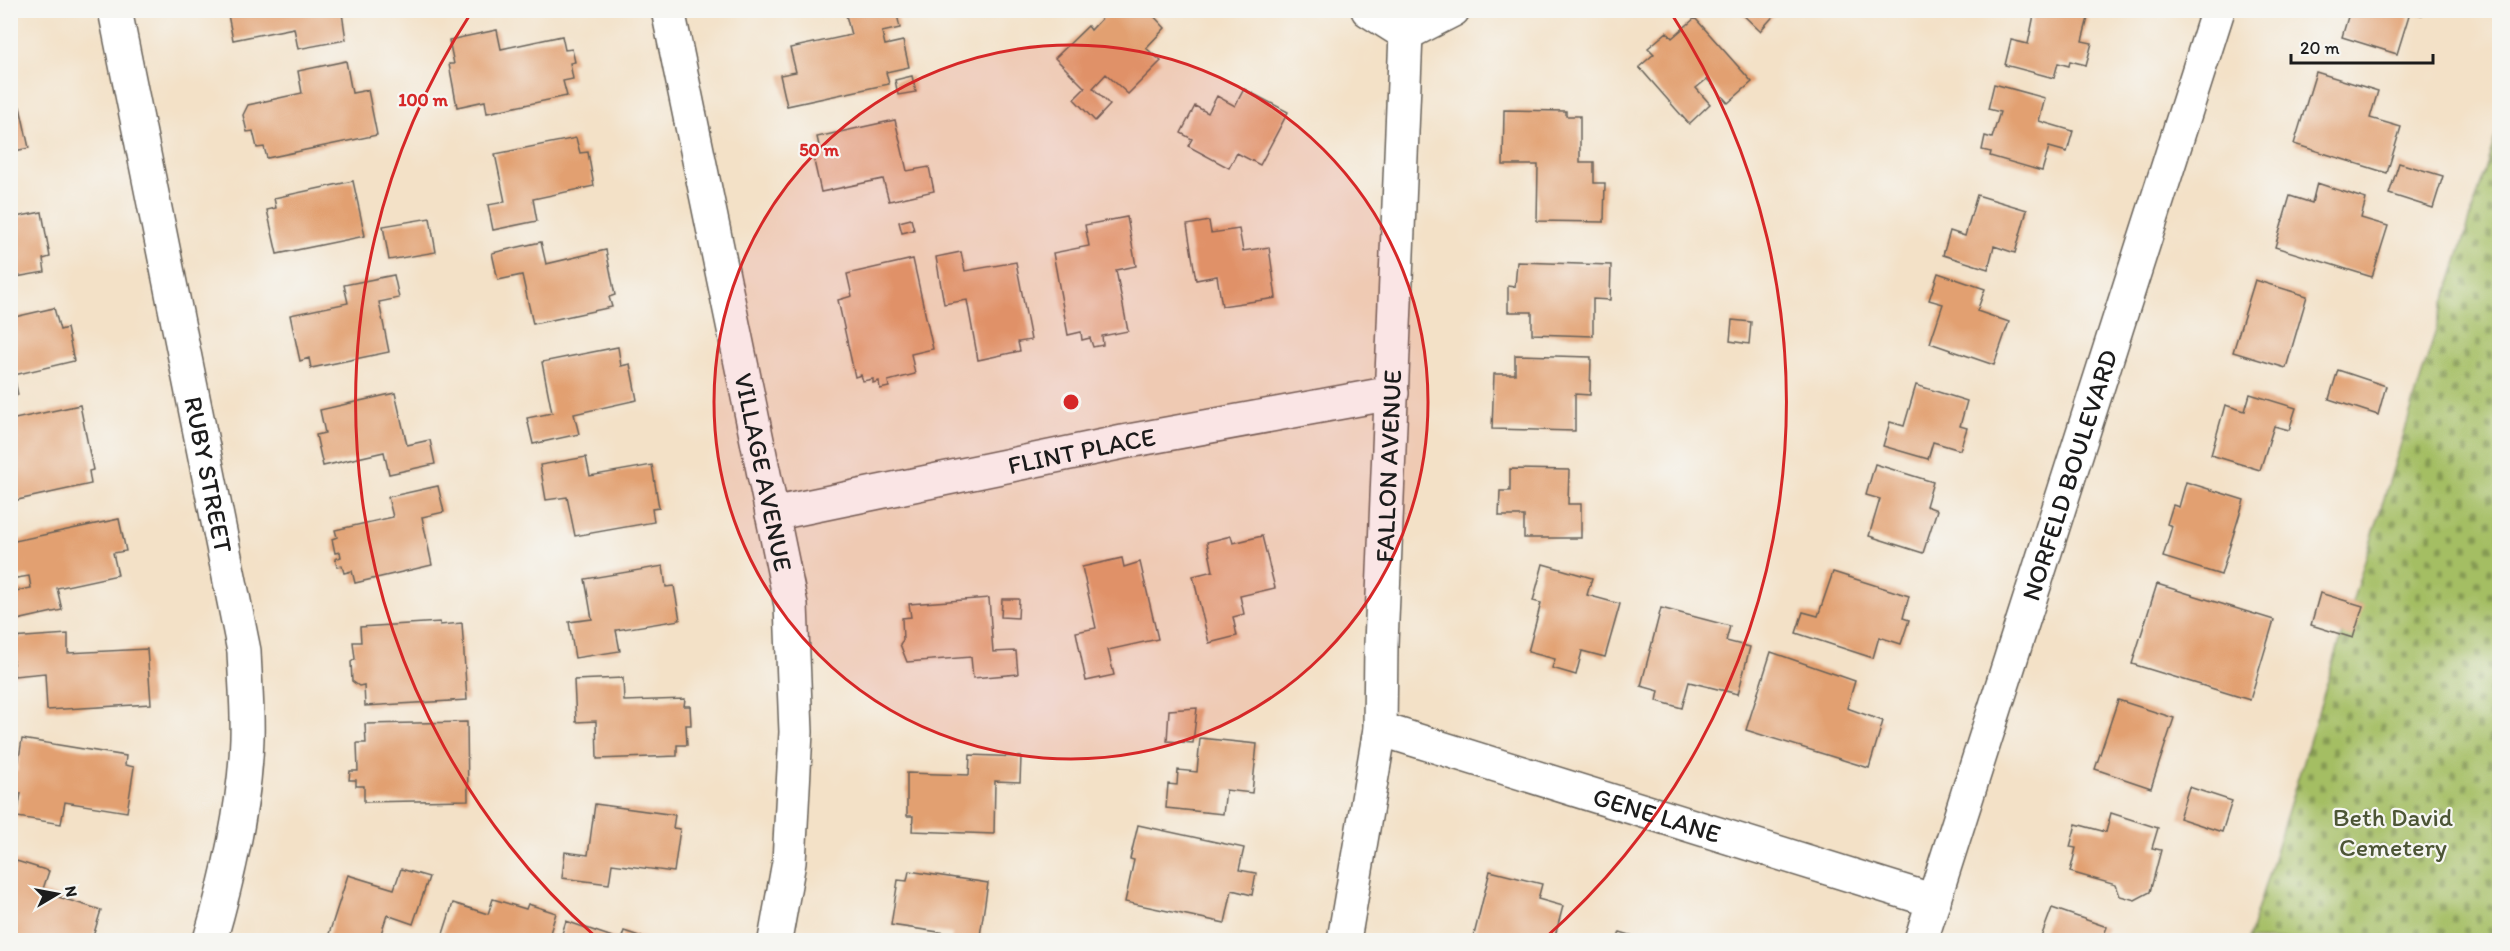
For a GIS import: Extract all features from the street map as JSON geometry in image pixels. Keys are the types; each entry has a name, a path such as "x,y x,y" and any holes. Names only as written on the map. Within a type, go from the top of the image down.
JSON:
{"street":[{"name":"RUBY STREET","path":"116,10 244,651 248,736 243,797 219,911 210,940"},
{"name":"VILLAGE AVENUE","path":"668,10 791,605 795,732 789,862 775,940"},
{"path":"1368,10 1406,34 1453,10"},
{"name":"NORFELD BOULEVARD","path":"1921,940 2218,10"},
{"name":"FALLON AVENUE","path":"1344,940 1380,729 1381,645 1406,34"},
{"name":"FLINT PLACE","path":"772,514 1123,442 1392,393"},
{"name":"GENE LANE","path":"1380,729 1934,901"}],"green space":[{"name":"Beth David Cemetery","path":"2499,125 2499,940 2248,940"}],"building":[{"path":"227,10 346,10 346,13 342,13 346,40 298,49 294,28 233,40"},
{"path":"865,10 896,10 900,28 882,32 885,45 903,41 909,67 886,72 889,84 787,106 780,75 796,72 790,48 851,35 846,15"},
{"path":"1110,10 1148,10 1165,28 1146,48 1161,61 1128,94 1106,74 1093,88 1110,105 1095,121 1074,99 1085,88 1055,58 1088,26 1091,30"},
{"path":"1738,10 1779,10 1760,31"},
{"path":"2035,10 2058,10 2088,18 2082,41 2092,43 2086,65 2070,61 2069,66 2058,63 2054,78 2005,65 2011,40 2028,44"},
{"path":"2350,10 2424,10 2422,15 2410,12 2397,54 2342,37"},
{"path":"1695,18 1752,82 1728,103 1707,79 1696,88 1710,104 1689,124 1639,67 1654,54 1648,48 1667,32 1672,38"},
{"path":"497,30 501,49 562,36 565,50 572,49 575,62 570,63 573,79 563,81 567,96 487,113 485,101 457,107 449,64 454,64 449,40"},
{"path":"346,61 352,93 368,90 377,135 267,158 264,147 257,148 253,131 247,132 243,115 248,105 302,93 298,71"},
{"path":"2316,72 2378,91 2370,118 2401,127 2387,173 2294,144"},
{"path":"912,76 916,92 898,95 895,80"},
{"path":"1994,84 2045,98 2039,121 2073,131 2067,152 2049,147 2042,171 1990,156 1991,152 1982,150 1985,136 1992,138 2000,112 1988,109"},
{"path":"1244,89 1288,112 1260,165 1237,153 1229,168 1188,146 1192,139 1181,133 1195,106 1208,113 1217,96 1235,106"},
{"path":"20,107 29,148 10,152 10,109"},
{"path":"1504,110 1566,111 1566,116 1580,116 1580,162 1594,162 1594,183 1605,183 1604,222 1537,221 1538,165 1503,165"},
{"path":"895,120 907,171 929,167 934,191 889,201 883,179 821,192 812,152 820,150 817,137"},
{"path":"576,138 580,153 588,152 594,186 533,199 537,221 493,230 488,205 505,202 495,154"},
{"path":"2399,163 2443,176 2433,208 2389,194"},
{"path":"353,181 365,236 277,254 267,210 276,208 274,198"},
{"path":"2317,183 2366,199 2361,218 2388,226 2372,277 2275,247 2290,196 2312,203"},
{"path":"1977,195 2027,210 2015,253 1994,246 1988,269 1943,255 1950,231 1965,236"},
{"path":"42,212 50,257 43,259 45,272 10,278 10,218"},
{"path":"1127,217 1136,266 1116,270 1128,331 1102,336 1103,345 1093,347 1090,338 1082,340 1081,332 1068,335 1053,253 1089,246 1085,225"},
{"path":"430,218 436,252 389,260 383,226"},
{"path":"911,219 914,230 902,233 899,222"},
{"path":"1209,221 1211,233 1239,229 1243,251 1269,247 1276,298 1222,306 1217,276 1196,280 1187,225"},
{"path":"541,242 546,264 606,250 615,295 609,297 612,307 533,324 522,275 498,280 492,253"},
{"path":"961,252 965,271 1016,262 1031,340 1018,342 1020,351 978,360 967,300 944,304 936,257"},
{"path":"913,259 933,349 911,354 915,374 888,381 889,387 880,389 879,381 873,383 873,379 863,381 861,375 855,377 838,300 852,296 847,274"},
{"path":"1517,262 1611,265 1610,300 1593,299 1593,336 1532,334 1532,312 1508,312 1508,286 1515,287"},
{"path":"1938,273 1985,289 1977,311 2009,322 1994,365 1930,343 1943,304 1929,300"},
{"path":"394,275 399,298 379,302 389,352 311,368 309,358 300,361 290,315 348,303 344,285"},
{"path":"2255,280 2307,296 2286,368 2233,352"},
{"path":"54,308 60,330 67,328 74,361 14,375 18,395 10,397 10,318"},
{"path":"1732,320 1751,322 1749,344 1730,341"},
{"path":"618,347 621,366 630,364 637,400 574,414 579,434 533,444 527,418 552,413 542,362"},
{"path":"1515,355 1591,357 1590,395 1575,394 1575,431 1492,429 1494,374 1515,374"},
{"path":"2338,370 2386,386 2378,415 2329,399"},
{"path":"1916,385 1967,401 1960,426 1967,428 1960,450 1933,442 1928,459 1883,446 1890,422 1904,426"},
{"path":"395,393 407,445 430,440 435,464 389,474 384,452 323,466 316,435 325,433 320,410"},
{"path":"2250,394 2296,408 2289,430 2274,426 2260,470 2211,455 2225,405 2245,411"},
{"path":"80,405 93,470 89,471 91,484 13,501 10,487 10,420"},
{"path":"586,457 590,476 652,465 659,508 652,509 654,522 575,536 567,497 546,500 540,465"},
{"path":"1875,464 1933,482 1926,506 1937,510 1923,553 1869,536 1880,499 1866,495"},
{"path":"1510,469 1569,470 1568,504 1581,504 1581,538 1524,538 1524,516 1499,516 1500,491 1510,491"},
{"path":"2186,482 2244,500 2221,575 2163,557 2172,526 2167,524 2173,505 2179,507"},
{"path":"438,486 444,512 422,517 432,565 355,583 352,571 344,573 342,566 337,567 335,559 341,557 340,552 335,553 332,539 337,537 335,530 393,517 388,497"},
{"path":"119,519 126,551 113,553 118,575 57,588 62,610 17,620 10,592 31,588 29,576 10,579 10,542"},
{"path":"1231,536 1233,543 1262,536 1275,588 1240,596 1244,614 1233,617 1237,636 1209,643 1193,576 1213,571 1207,542"},
{"path":"1122,558 1124,567 1140,562 1158,639 1108,650 1114,675 1086,681 1076,632 1096,628 1082,567"},
{"path":"1543,564 1592,578 1587,595 1620,604 1605,657 1582,651 1576,675 1552,668 1555,659 1528,652 1541,603 1533,601"},
{"path":"663,566 666,587 674,586 680,620 616,630 620,651 575,658 569,622 592,619 585,579"},
{"path":"1833,572 1909,596 1903,618 1909,620 1901,644 1879,637 1873,658 1796,633 1803,612 1818,616"},
{"path":"2157,584 2274,620 2250,700 2132,664"},
{"path":"2320,593 2363,606 2353,638 2311,625"},
{"path":"989,598 993,652 1016,651 1018,674 973,678 971,657 907,662 900,644 903,640 902,618 911,617 909,604"},
{"path":"1002,599 1019,599 1018,618 1001,617"},
{"path":"1661,608 1730,626 1726,641 1750,647 1738,694 1689,682 1682,708 1657,701 1659,691 1641,686"},
{"path":"440,622 440,625 462,623 467,700 365,706 364,685 359,686 352,681 351,662 355,659 353,642 361,642 360,627"},
{"path":"68,634 68,653 147,649 151,704 47,710 45,673 14,676 11,638"},
{"path":"1771,652 1855,681 1847,708 1883,721 1869,768 1746,730"},
{"path":"623,678 624,701 685,699 684,706 690,706 691,725 686,725 687,745 677,745 677,756 597,759 596,721 576,722 574,680"},
{"path":"2118,700 2174,718 2151,788 2095,769"},
{"path":"1197,708 1193,743 1167,741 1169,710"},
{"path":"467,722 468,800 364,802 364,786 356,786 356,780 349,780 350,771 358,771 357,743 366,743 365,724"},
{"path":"1200,738 1257,744 1252,793 1226,790 1223,814 1166,808 1168,784 1177,785 1178,770 1197,772"},
{"path":"22,739 126,756 125,765 134,767 127,812 65,802 61,824 17,817 21,793 15,792 10,783 12,774 17,771"},
{"path":"970,755 1021,757 1020,782 995,781 994,834 912,831 913,816 907,816 907,773 969,775"},
{"path":"2189,787 2232,801 2222,832 2179,818"},
{"path":"595,804 675,815 673,828 680,829 674,872 612,864 609,884 562,878 565,852 588,855"},
{"path":"2111,813 2158,828 2152,848 2161,850 2150,892 2135,900 2120,896 2116,885 2070,872 2076,848 2070,847 2076,824 2106,832"},
{"path":"1138,825 1244,848 1239,870 1256,873 1252,895 1232,890 1225,923 1125,902 1134,860 1130,859"},
{"path":"10,859 49,871 42,892 101,910 92,940 10,940 10,910 13,902 10,901"},
{"path":"401,869 429,877 413,924 387,915 379,940 327,940 348,875 394,889"},
{"path":"909,871 988,883 980,936 1001,940 951,940 952,934 891,925 898,880 907,881"},
{"path":"1490,871 1542,884 1538,899 1563,906 1554,940 1464,940 1465,936 1473,939"},
{"path":"493,899 526,909 528,904 556,913 548,940 441,940 453,903 488,914"},
{"path":"2052,908 2107,927 2102,940 2040,940"},
{"path":"566,921 621,940 560,940"},
{"path":"624,931 651,940 621,940"},
{"path":"1620,932 1647,940 1617,940"}]}
